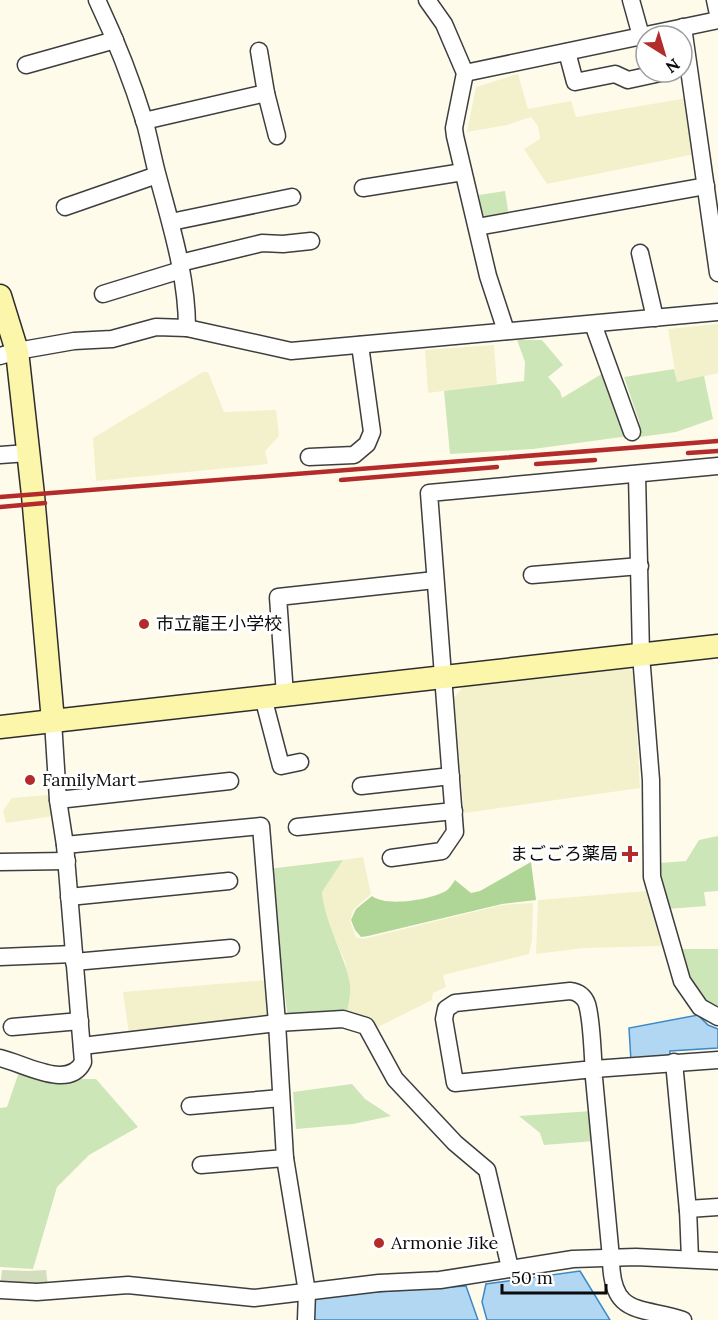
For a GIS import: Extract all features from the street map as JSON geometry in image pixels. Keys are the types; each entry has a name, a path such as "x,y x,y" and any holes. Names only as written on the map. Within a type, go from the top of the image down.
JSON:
{"street":[{"path":"97,0 115,40 144,121 171,222 187,311 187,328"},
{"path":"427,0 444,24 465,73 454,128 488,276 506,331"},
{"path":"631,0 638,24"},
{"path":"715,0 718,14"},
{"path":"694,25 718,20"},
{"path":"465,73 634,38"},
{"path":"26,65 115,40"},
{"path":"259,51 266,93 277,136"},
{"path":"567,52 575,82 615,74 628,80 634,79"},
{"path":"688,84 716,248 718,273"},
{"path":"144,121 266,93"},
{"path":"363,188 463,172"},
{"path":"65,207 157,175"},
{"path":"477,227 706,186"},
{"path":"171,222 292,197"},
{"path":"104,294 180,267 262,243 283,244 311,240"},
{"path":"640,254 655,318"},
{"path":"0,296 8,353 28,453 53,721 58,800 66,853 83,1062 80,1070 71,1074 42,1072 0,1058"},
{"path":"8,353 74,341 112,339 156,327 187,328 291,351 718,312"},
{"path":"593,324 632,432"},
{"path":"309,457 354,455 367,444 372,432 360,345"},
{"path":"0,455 28,453"},
{"path":"391,858 441,851 455,832 429,493 718,466"},
{"path":"637,474 641,655 651,780 652,878 681,981 700,1007 718,1017"},
{"path":"532,574 640,566"},
{"path":"300,762 281,766 274,696 278,597 435,580"},
{"path":"0,728 442,675 718,646"},
{"path":"361,786 451,776"},
{"path":"58,800 230,781"},
{"path":"297,827 454,811"},
{"path":"0,862 261,826 285,1158 307,1292 306,1320"},
{"path":"69,897 230,881"},
{"path":"0,957 74,958 231,948"},
{"path":"683,1320 666,1314 634,1309 623,1301 615,1289 611,1275 611,1258 594,1069 587,1004 582,996 576,992 455,1003 446,1009 444,1019 454,1083 594,1069 674,1062 718,1060"},
{"path":"82,1046 277,1023 344,1019 366,1026 395,1079 455,1143 487,1170 510,1268"},
{"path":"12,1027 80,1021"},
{"path":"674,1062 688,1211 690,1259"},
{"path":"190,1106 281,1098"},
{"path":"201,1166 285,1158"},
{"path":"688,1211 688,1209 718,1207"},
{"path":"0,1290 37,1292 128,1285 254,1298 379,1283 440,1280 573,1259 718,1261"}],"green space":[{"path":"518,74 528,109 571,101 576,117 687,98 695,154 547,184 524,149 540,139 538,126 531,117 507,125 467,132 476,87"},
{"path":"505,191 509,216 492,221 482,214 479,195"},
{"path":"718,324 718,373 677,383 668,329"},
{"path":"517,340 542,340 563,365 548,377 560,391 562,398 605,372 629,436 533,449 450,454 444,391 524,381 525,362"},
{"path":"494,345 497,384 428,393 425,350"},
{"path":"674,369 677,382 704,376 713,419 676,432 640,437 639,421 624,377"},
{"path":"203,372 208,372 224,412 276,410 279,436 265,451 268,464 96,481 93,438"},
{"path":"626,668 634,672 640,788 464,813 454,698 463,687"},
{"path":"48,795 51,798 54,816 6,823 3,811 12,798"},
{"path":"718,836 718,891 704,892 706,906 667,909 659,863 686,861 699,840"},
{"path":"363,857 371,894 354,909 350,921 356,937 363,939 502,905 533,903 532,941 529,954 443,975 446,987 433,993 432,1000 378,1027 362,1016 347,1012 350,997 345,961 325,916 322,892 343,860"},
{"path":"343,860 322,892 327,916 350,984 347,1012 288,1018 268,869"},
{"path":"531,862 536,900 502,904 361,937 351,920 356,909 372,896 397,902 419,899 446,891 455,880 471,893 480,891"},
{"path":"646,891 662,946 584,948 536,954 538,900"},
{"path":"680,949 718,949 718,1011 696,992"},
{"path":"265,980 270,1018 129,1034 123,992"},
{"path":"20,1069 55,1084 81,1079 96,1079 138,1127 89,1155 57,1187 33,1269 0,1267 0,1108 7,1107"},
{"path":"352,1084 365,1099 391,1116 353,1124 296,1129 293,1092"},
{"path":"592,1111 595,1141 544,1145 540,1133 519,1116"},
{"path":"2,1270 46,1270 48,1286 0,1287"}],"water":[{"path":"698,1015 708,1025 718,1029 718,1048 670,1051 670,1058 631,1061 629,1028"},
{"path":"580,1271 610,1320 487,1320 482,1302 486,1284"},
{"path":"466,1286 478,1320 313,1320 315,1296"}],"railway":[{"path":"0,497 718,441"},
{"path":"688,453 718,451"},
{"path":"536,464 595,460"},
{"path":"341,480 497,467"},
{"path":"0,507 45,503"}],"place":[{"name":"市立龍王小学校","path":"144,624"},
{"name":"FamilyMart","path":"30,780"},
{"name":"まごごろ薬局","path":"630,854"},
{"name":"Armonie Jike","path":"379,1243"}]}
